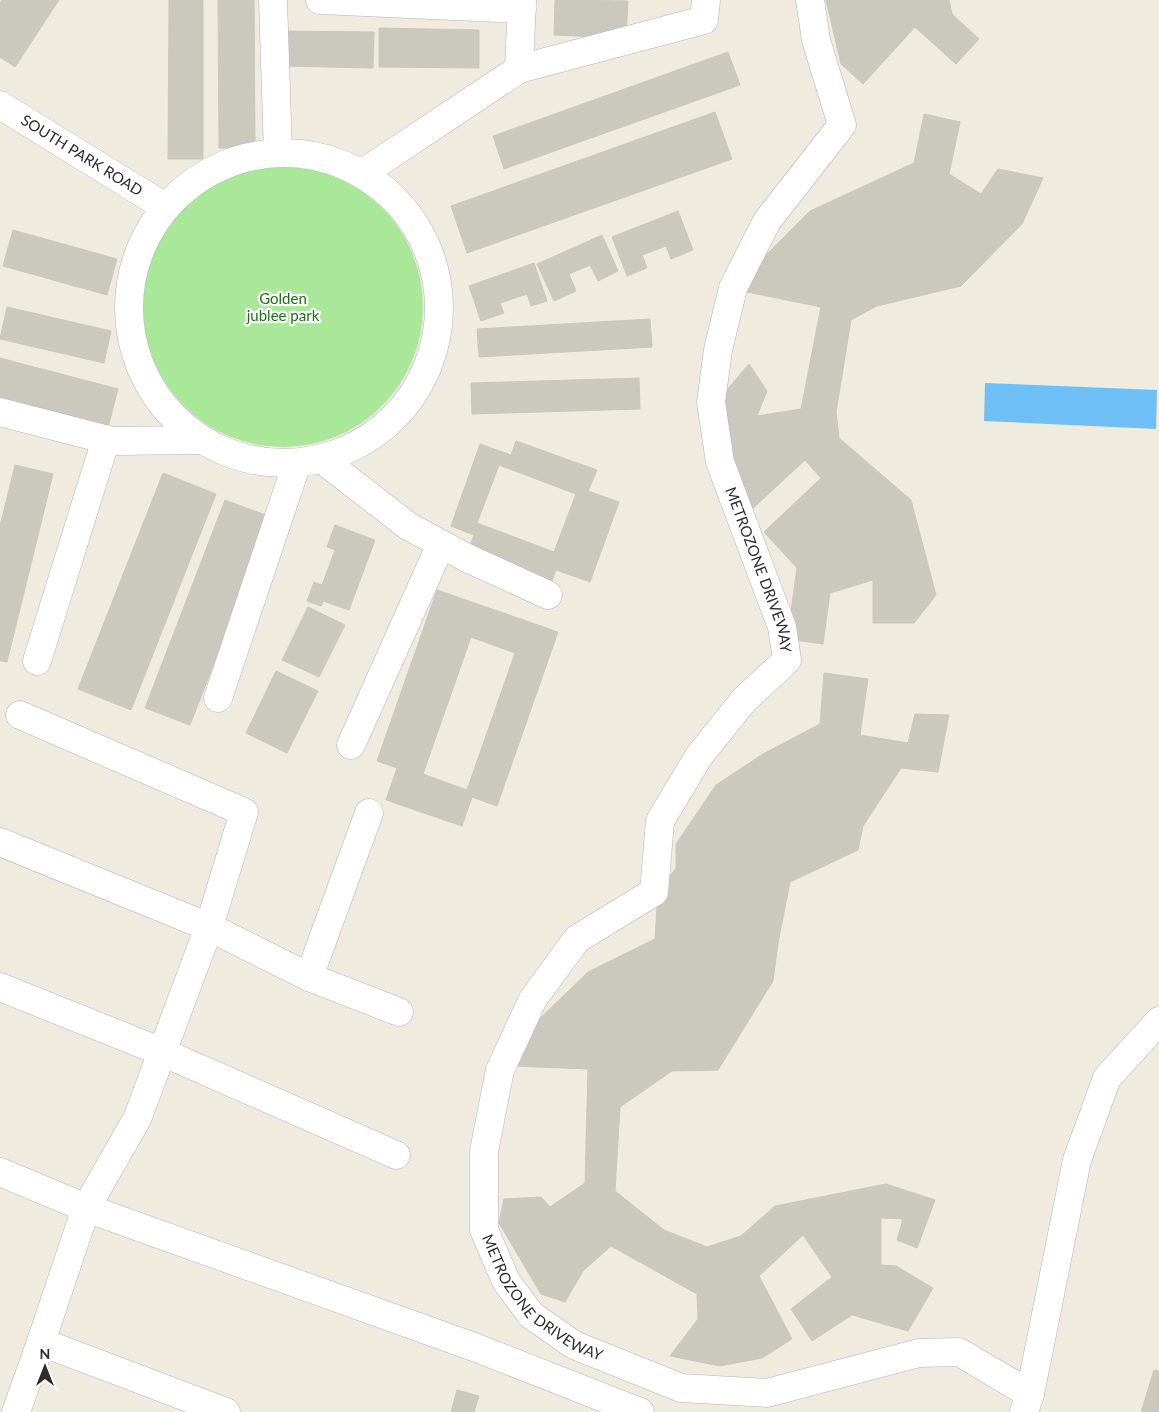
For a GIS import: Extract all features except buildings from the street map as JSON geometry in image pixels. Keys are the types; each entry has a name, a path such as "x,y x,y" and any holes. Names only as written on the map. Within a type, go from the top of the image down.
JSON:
{"street":[{"path":"273,0 278,152"},
{"path":"320,0 522,4 519,69"},
{"path":"363,173 519,69 704,20 706,0"},
{"name":"METROZONE DRIVEWAY","path":"810,0 816,40 842,125 767,221 733,288 718,350 711,402 720,462 782,627 787,660 744,700 699,756 660,820 654,892 577,939 533,999 500,1070 484,1151 484,1230 506,1281 532,1315 574,1345 681,1388 767,1393 919,1353 959,1352 1027,1403"},
{"name":"SOUTH PARK ROAD","path":"0,105 165,207"},
{"path":"278,152 341,163 363,173 403,206 433,256 442,299 435,354 408,405 355,448 323,460 296,466 254,462 200,440 175,420 145,380 131,343 130,278 150,227 165,207 192,182 250,156 278,152"},
{"path":"0,412 112,441 200,440"},
{"path":"37,661 106,439"},
{"path":"323,460 408,526 467,558 548,595"},
{"path":"218,698 296,466"},
{"path":"351,745 442,544"},
{"path":"16,1412 86,1208 137,1120 209,927 244,812 20,715"},
{"path":"309,977 369,813"},
{"path":"0,842 209,927 309,977 398,1012"},
{"path":"0,987 162,1052 396,1155"},
{"path":"1027,1403 1077,1160 1107,1078 1159,1021"},
{"path":"0,1172 86,1208 474,1347 640,1412"},
{"path":"41,1342 226,1412"}],"green space":[{"name":"Golden jublee park","path":"283,167 310,170 337,178 361,190 382,208 400,229 412,253 420,280 423,307 420,334 412,361 400,385 382,406 361,424 337,436 310,444 283,447 256,444 229,436 205,424 184,406 166,385 154,361 146,334 143,307 146,280 154,253 166,229 184,208 205,190 229,178 256,170"}],"water":[{"path":"985,383 1157,390 1156,429 984,421"}]}
